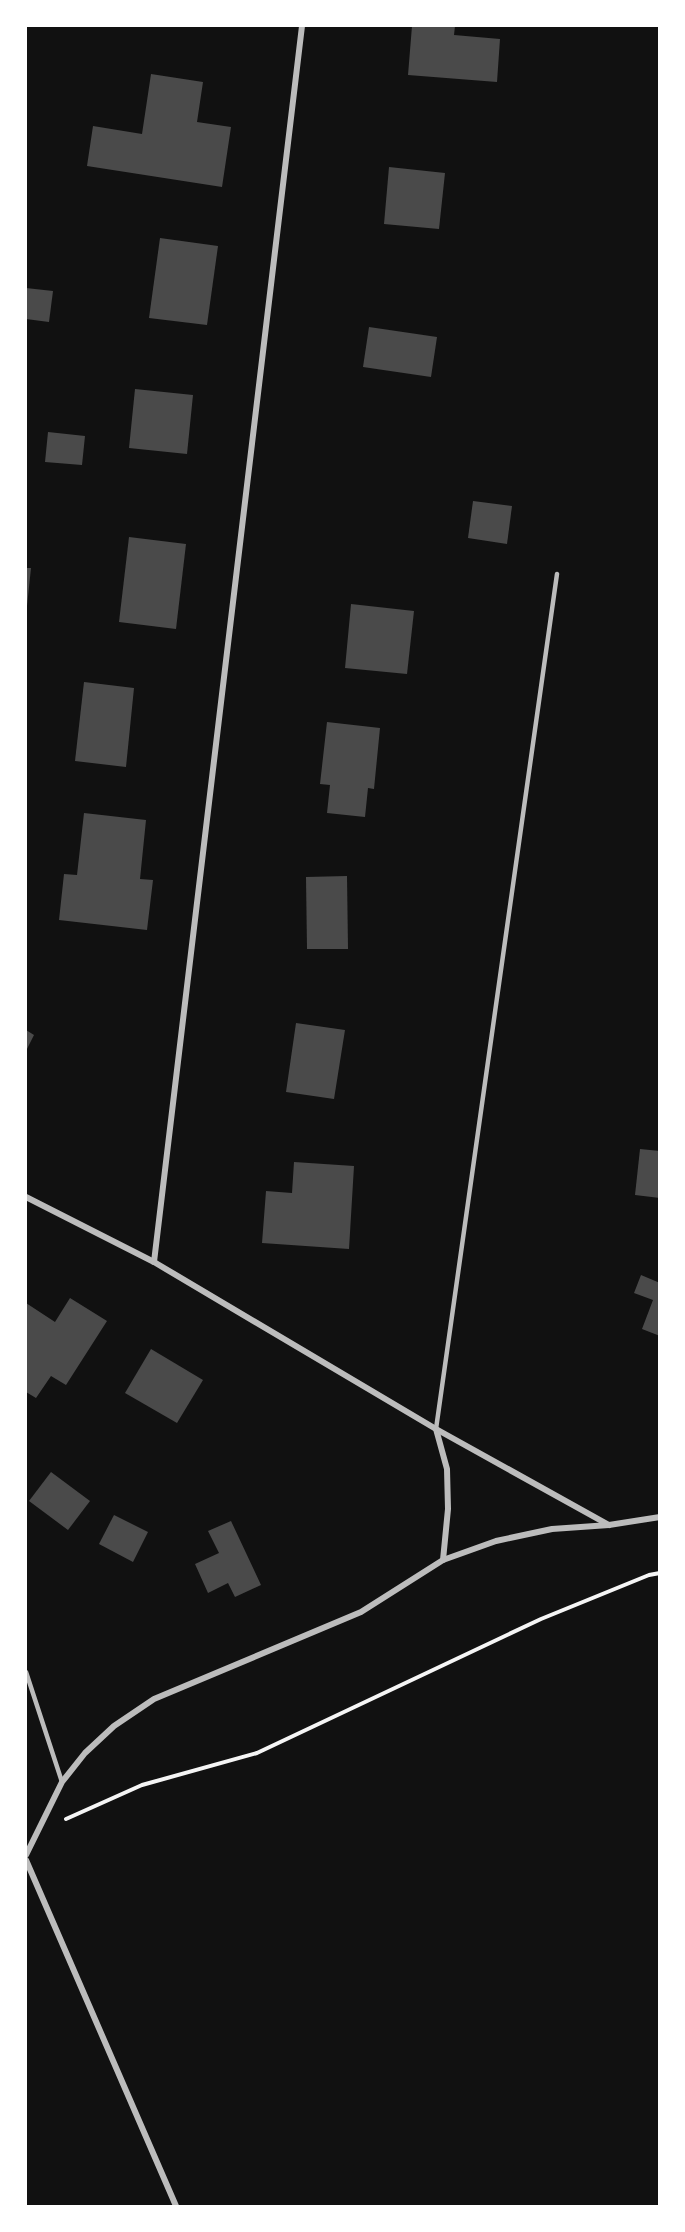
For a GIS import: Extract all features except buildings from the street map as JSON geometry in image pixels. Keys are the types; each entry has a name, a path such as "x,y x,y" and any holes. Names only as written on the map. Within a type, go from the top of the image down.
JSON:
{"street":[{"path":"154,1262 302,26"},
{"path":"26,1197 154,1262 436,1429 609,1525"},
{"path":"436,1429 447,1469 448,1509 443,1560"},
{"path":"26,1855 62,1782 85,1754 114,1726 154,1699 361,1612 443,1560 496,1541 541,1531 609,1525 660,1517"},
{"path":"26,1860 176,2206"}],"lane":[{"path":"436,1429 557,574"},
{"path":"26,1672 62,1782"}],"path":[{"path":"58,1826 67,1819 142,1785 257,1753 540,1619 660,1572"}]}
